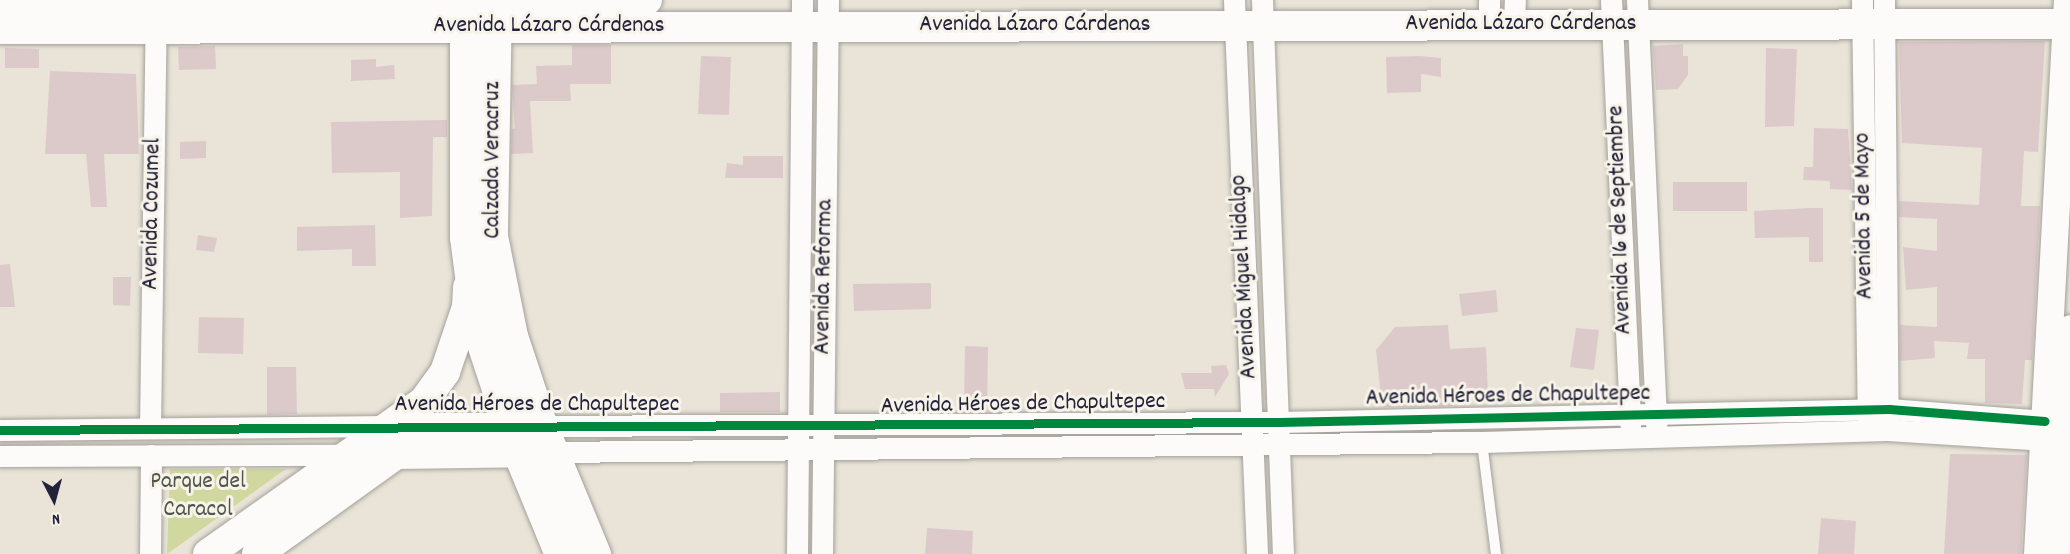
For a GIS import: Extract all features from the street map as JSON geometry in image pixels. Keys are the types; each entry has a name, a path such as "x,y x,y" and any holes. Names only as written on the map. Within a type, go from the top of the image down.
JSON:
{"main road":[{"name":"Avenida Lázaro Cárdenas","path":"480,10 647,0"},
{"name":"Avenida Lázaro Cárdenas","path":"0,2 156,10 815,13 1872,12 2068,16"},
{"name":"Avenida Lázaro Cárdenas","path":"0,29 156,10"},
{"name":"Calzada Veracruz","path":"480,10 466,237 478,328 514,439 561,554"},
{"name":"Calzada Veracruz","path":"480,10 491,236 512,336 548,439 594,554"},
{"path":"257,554 394,440 445,372 467,307 470,263"},
{"name":"Avenida Héroes de Chapultepec","path":"394,440 548,439"},
{"path":"208,554 352,454 394,440"}],"street":[{"name":"Avenida Cozumel","path":"150,428 156,10"},
{"name":"Avenida 16 de Septiembre","path":"1625,12 1657,412 1655,438"},
{"name":"Avenida 16 de Septiembre","path":"1625,12 1628,413 1632,439"},
{"name":"Avenida 5 de Mayo","path":"1872,12 1878,420"},
{"name":"Avenida Reforma","path":"797,554 798,425 815,13"},
{"name":"Avenida Reforma","path":"815,13 823,437 822,554"},
{"name":"Avenida Miguel Hidalgo","path":"1233,13 1254,444 1257,554"},
{"name":"Avenida Miguel Hidalgo","path":"1263,13 1281,446 1283,554"},
{"path":"2037,554 2068,16"},
{"path":"2062,554 2070,329"},
{"name":"Avenida Héroes de Chapultepec","path":"548,439 798,450 823,437 1253,422 1657,412 1878,420 2044,430"},
{"path":"1481,417 1482,442"},
{"name":"Avenida Héroes de Chapultepec","path":"548,439 798,425 823,437 1281,446 1655,438 1878,420"},
{"name":"Avenida Héroes de Chapultepec","path":"0,430 150,428 394,440"},
{"path":"0,456 352,454"},
{"path":"150,554 151,455"}],"lane":[{"path":"1482,442 1496,554"}],"green space":[{"name":"Parque del Caracol","path":"170,469 286,469 167,554"}],"building":[{"path":"2045,41 2038,152 2024,151 2021,206 2040,206 2032,360 2025,360 2022,404 1985,403 1985,359 1967,359 1969,343 1934,341 1935,358 1900,361 1900,325 1937,327 1937,287 1906,290 1903,247 1937,251 1937,219 1899,217 1899,201 1979,205 1982,148 1902,143 1899,42"},
{"path":"1683,44 1683,56 1688,56 1688,75 1678,89 1656,90 1653,46"},
{"path":"572,45 611,45 611,84 570,84 571,101 530,101 533,153 511,154 512,129 515,129 512,85 537,84 536,66 572,65"},
{"path":"215,46 216,69 179,70 178,47"},
{"path":"5,48 39,49 39,68 5,68"},
{"path":"1766,48 1797,49 1794,126 1765,127"},
{"path":"701,56 731,57 729,115 698,114"},
{"path":"1386,57 1441,58 1441,77 1421,74 1421,92 1387,93"},
{"path":"376,59 376,67 394,65 395,79 351,81 351,60"},
{"path":"50,71 136,74 139,154 104,154 107,207 91,207 86,154 45,154"},
{"path":"447,120 447,137 433,137 432,216 400,218 400,172 332,173 331,122"},
{"path":"1814,128 1848,129 1852,190 1830,189 1830,181 1803,180 1804,167 1813,167"},
{"path":"206,141 206,158 180,159 180,142"},
{"path":"743,156 783,156 783,178 725,178 727,163 743,165"},
{"path":"1673,182 1747,182 1747,211 1673,211"},
{"path":"1823,208 1823,262 1809,262 1809,237 1755,238 1754,211"},
{"path":"375,225 376,266 352,266 352,249 297,251 297,227"},
{"path":"198,235 217,238 214,252 196,250"},
{"path":"10,264 15,307 0,307 0,265"},
{"path":"113,277 131,277 130,306 113,305"},
{"path":"931,283 931,309 854,311 853,284"},
{"path":"1496,290 1498,312 1462,316 1459,294"},
{"path":"199,317 244,318 243,354 198,353"},
{"path":"1448,325 1450,349 1486,347 1488,394 1453,395 1453,406 1382,407 1376,350 1395,327"},
{"path":"1576,328 1599,330 1594,370 1570,367"},
{"path":"965,346 988,347 987,411 964,411"},
{"path":"1226,365 1229,374 1215,397 1214,389 1185,389 1181,373 1212,373 1211,366"},
{"path":"267,367 296,367 297,414 267,415"},
{"path":"780,392 780,412 720,412 720,393"},
{"path":"1950,454 2027,455 2021,554 1944,554"},
{"path":"1821,518 1856,521 1854,554 1818,554"},
{"path":"927,528 973,531 972,554 925,554"}],"cycle path":[{"path":"0,430 1279,422 1889,409 2045,421"}]}
